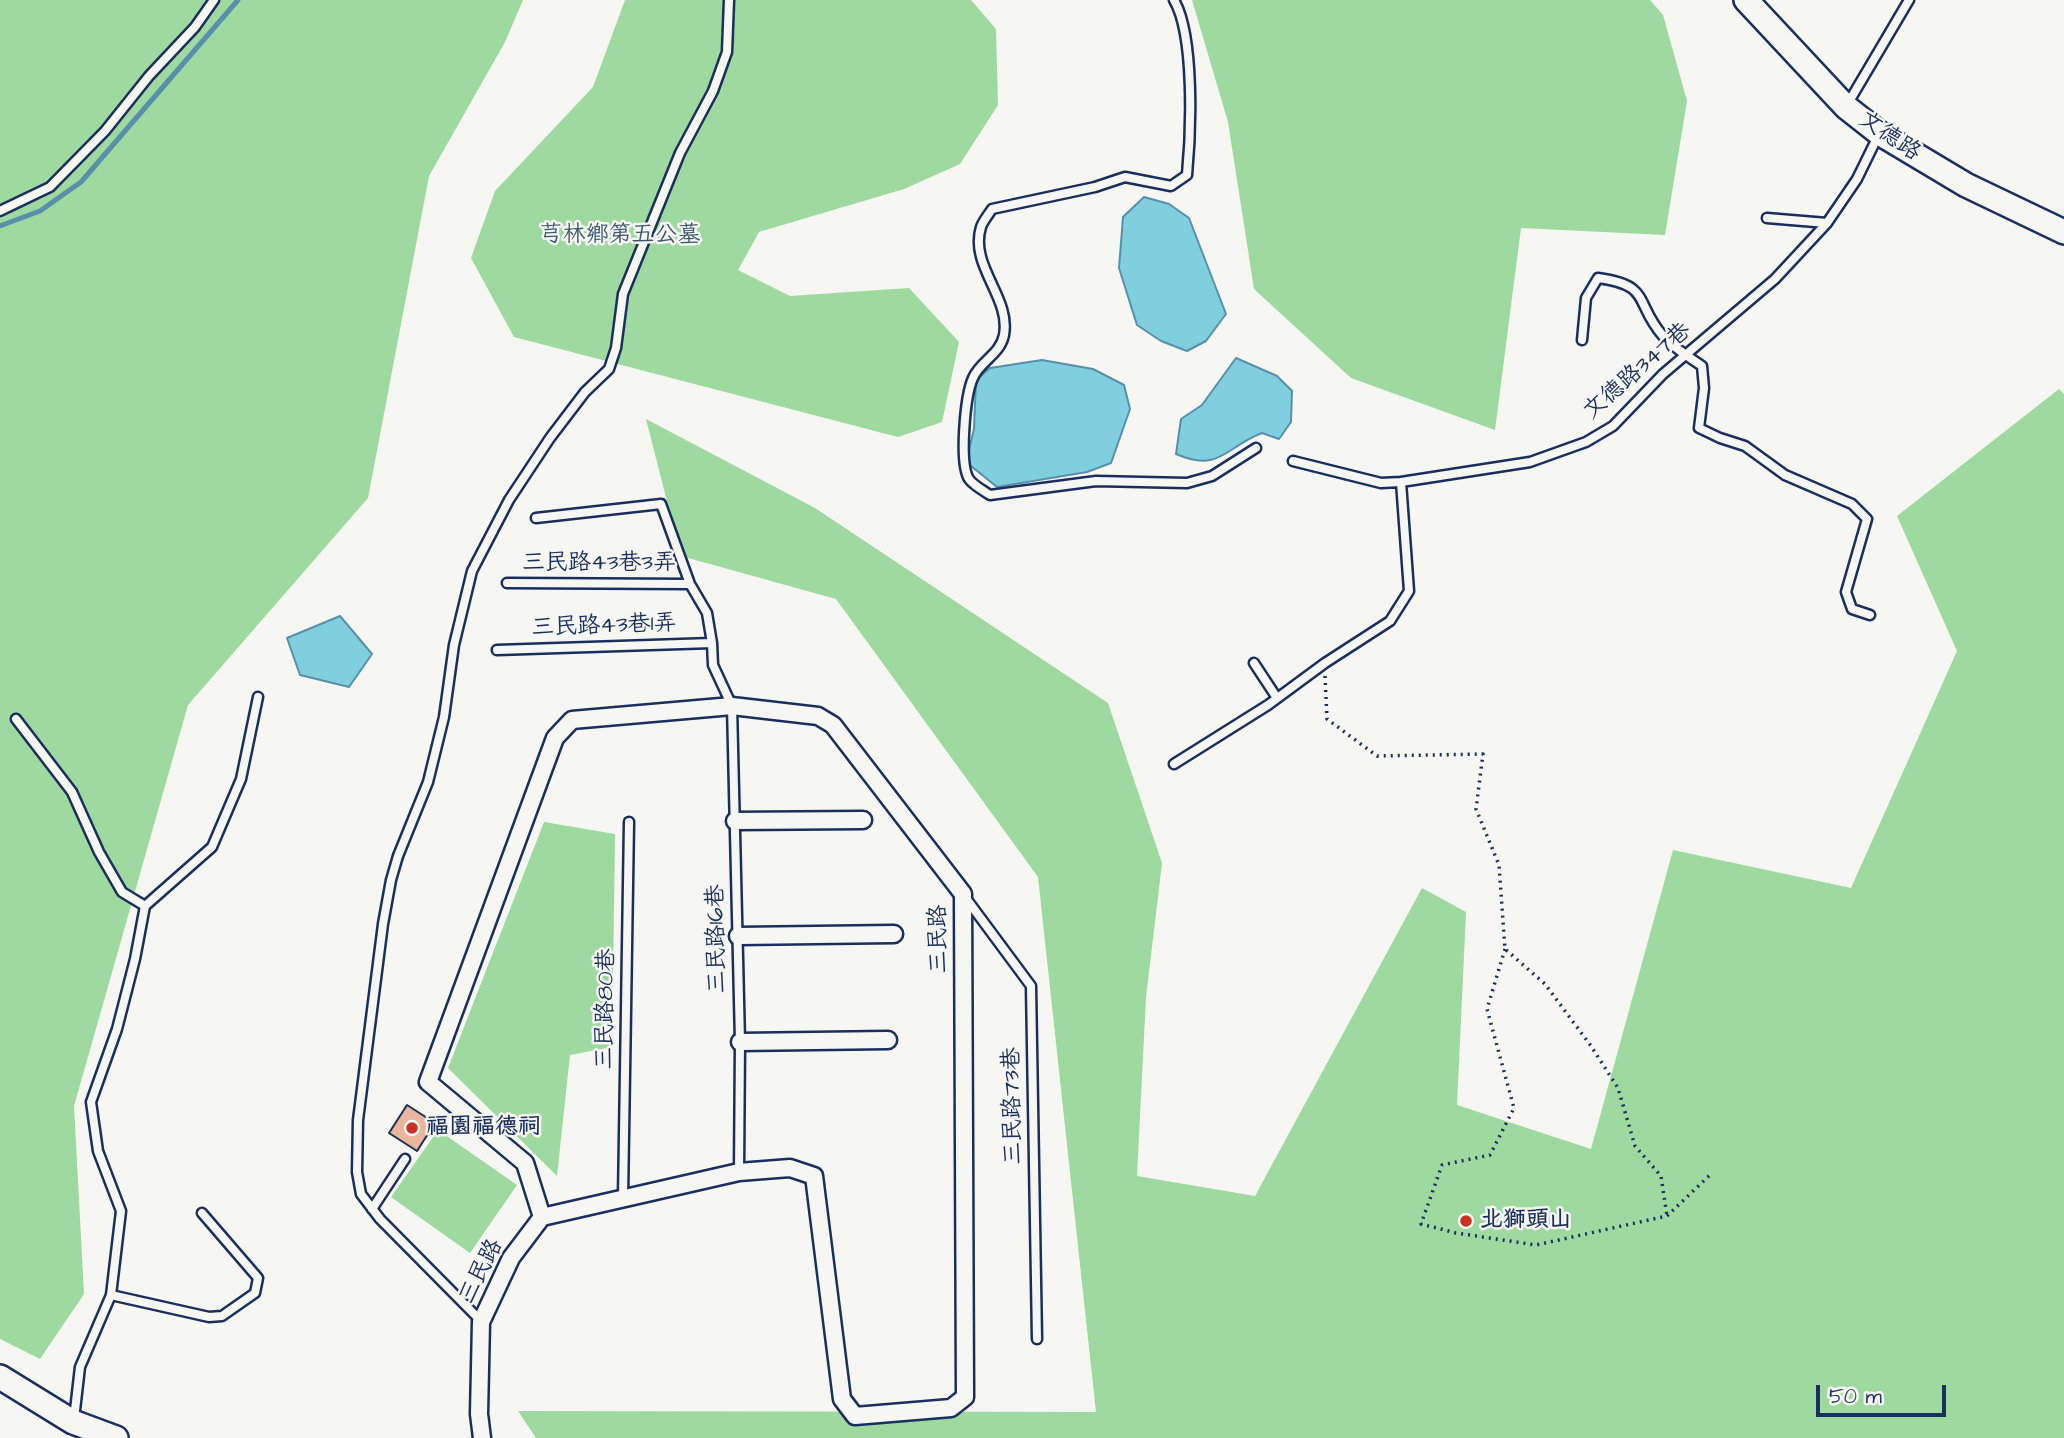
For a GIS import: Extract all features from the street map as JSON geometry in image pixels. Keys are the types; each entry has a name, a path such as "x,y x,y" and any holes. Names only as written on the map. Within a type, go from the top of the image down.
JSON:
{"main road":[{"name":"文德路","path":"1746,0 1846,107 1879,133 1966,185 2064,232"},
{"path":"0,1377 73,1422 116,1438"}],"street":[{"name":"三民路","path":"482,1438 479,1414 481,1322 510,1258 542,1217 739,1172 790,1168 814,1176 842,1399 855,1416 951,1408 965,1397 963,894 834,725 818,716 732,706 572,720 555,738 428,1083 524,1163 542,1217"},
{"path":"735,821 863,820"},
{"path":"737,936 894,933"},
{"path":"740,1042 888,1040"}],"lane":[{"path":"0,211 50,187 105,131 149,76 195,27 214,0"},
{"path":"481,1322 372,1209 361,1194 358,1172 358,1120 383,924 398,856 428,782 444,717 454,645 472,571 509,500 550,438 585,392 609,369 616,348 623,294 680,153 713,90 727,52 729,0"},
{"path":"1174,0 1186,42 1190,121 1187,175 1171,186 1125,177 1095,187 992,209 981,227 979,252 988,280 1001,305 1004,334 998,350 983,364 973,379 962,457 969,480 990,495 1096,481 1186,483 1212,476 1256,448"},
{"path":"1846,107 1909,0"},
{"name":"文德路347巷","path":"1293,461 1381,483 1401,482 1530,462 1586,442 1613,426 1663,374 1776,279 1828,223 1857,179 1879,133"},
{"path":"1767,218 1828,223"},
{"path":"1582,340 1586,298 1598,278 1620,281 1640,294 1648,316 1664,337 1702,366 1704,388 1699,428 1745,446 1785,475 1852,504 1867,519 1846,592 1852,609 1870,615"},
{"path":"1174,764 1390,621 1409,591 1401,482"},
{"path":"536,519 661,504 690,584 707,613 713,665 732,706"},
{"name":"三民路43巷3弄","path":"507,583 690,584"},
{"name":"三民路43巷1弄","path":"496,650 712,643"},
{"path":"1254,663 1276,698"},
{"path":"73,1422 80,1367 111,1296 121,1211 98,1150 91,1102 117,1029 145,906 212,846 241,779 258,697"},
{"name":"三民路16巷","path":"732,706 740,1042 739,1172"},
{"path":"16,719 72,792 99,852 122,892 145,906"},
{"name":"三民路80巷","path":"623,1197 629,822"},
{"name":"三民路73巷","path":"963,894 1031,986 1037,1339"},
{"path":"372,1209 405,1159"},
{"path":"111,1296 209,1317 222,1316 255,1293 258,1279 202,1213"}],"path":[{"path":"1325,663 1327,719 1377,756 1483,754 1476,809 1499,865 1505,949 1487,1009 1514,1108 1490,1154 1442,1165 1421,1224 1456,1233 1536,1245 1667,1216 1711,1174"},
{"path":"1505,949 1545,984 1618,1088 1635,1146 1661,1175 1667,1216"}],"green space":[{"path":"0,0 523,0 505,42 429,176 368,498 188,705 74,1106 84,1294 40,1359 0,1339"},
{"name":"芎林鄉第五公墓","path":"625,0 971,0 996,29 998,105 960,164 904,189 759,232 738,270 790,296 909,288 959,342 942,422 898,437 514,337 471,258 495,191 593,87"},
{"path":"1192,0 1650,0 1663,15 1687,101 1665,235 1521,228 1495,430 1351,378 1254,289 1228,122"},
{"path":"2059,389 2064,394 2064,1438 536,1438 518,1411 1096,1412 1038,877 836,599 681,556 646,419 815,508 1108,703 1162,863 1146,997 1137,1176 1255,1196 1422,888 1466,912 1457,1105 1591,1149 1673,850 1851,888 1957,651 1897,516"},
{"path":"544,822 615,834 612,1047 570,1055 557,1176 448,1068"},
{"path":"438,1130 517,1185 470,1253 391,1197"}],"water":[{"path":"1144,197 1169,204 1189,218 1226,314 1206,341 1187,351 1161,341 1137,325 1119,268 1123,217"},
{"path":"1236,358 1277,376 1292,391 1291,422 1279,439 1262,433 1213,459 1203,461 1176,454 1181,419 1202,405"},
{"path":"1042,360 1093,369 1124,385 1130,409 1111,463 1087,472 997,487 966,462 974,429 976,380 990,368"},
{"path":"340,616 372,654 349,687 300,675 287,638"}],"building":[{"name":"福園福德祠","path":"407,1105 435,1123 417,1151 389,1133"}],"waterway":[{"path":"0,226 40,211 81,182 238,0"}],"place":[{"name":"福園福德祠","path":"412,1128"},
{"name":"北獅頭山","path":"1466,1221"}]}
